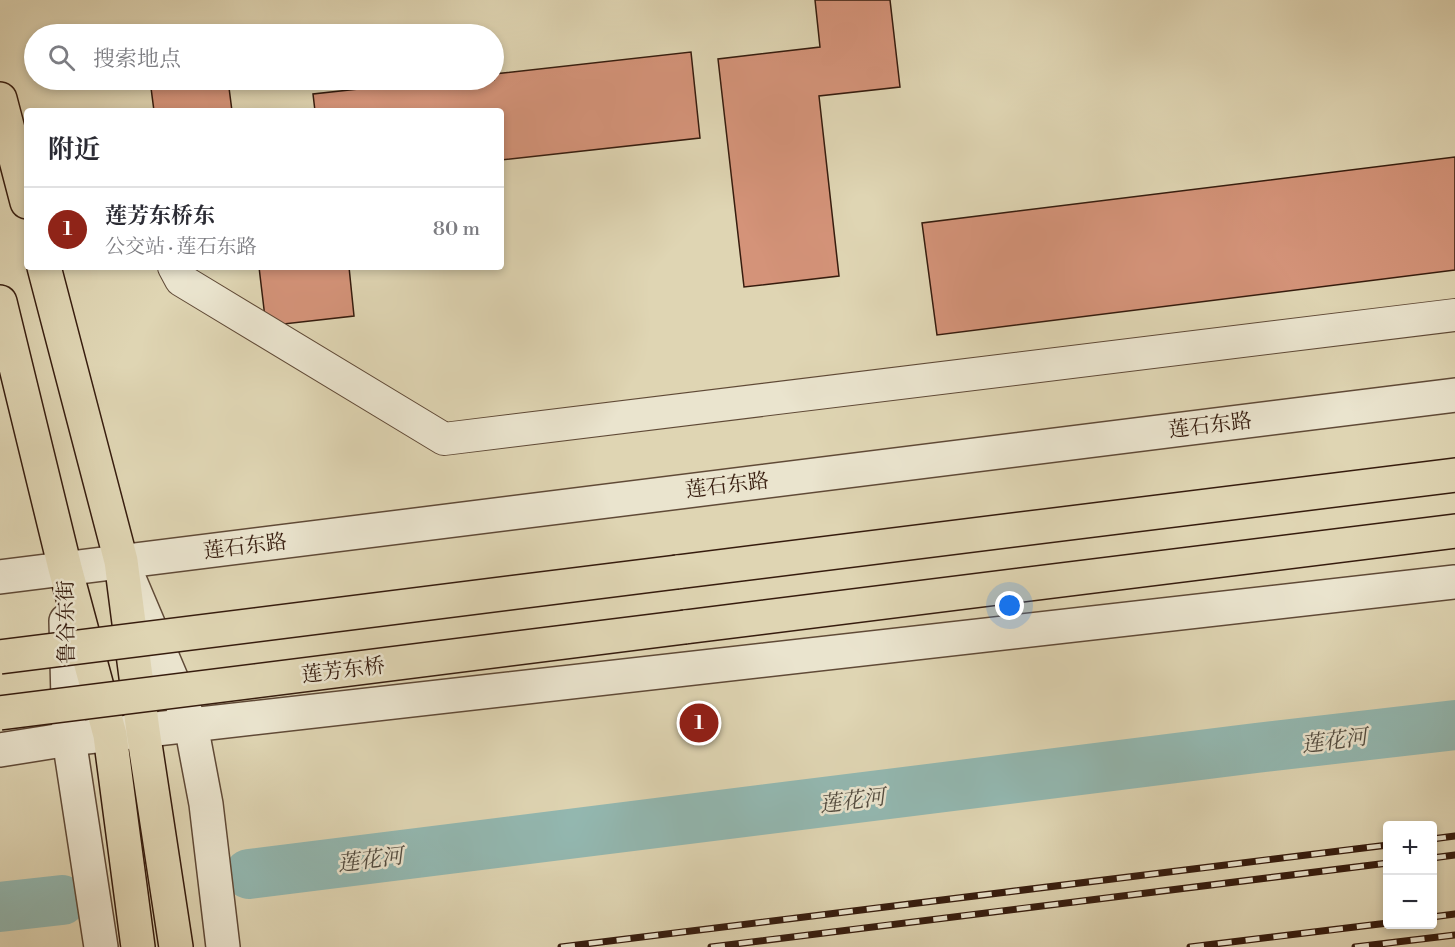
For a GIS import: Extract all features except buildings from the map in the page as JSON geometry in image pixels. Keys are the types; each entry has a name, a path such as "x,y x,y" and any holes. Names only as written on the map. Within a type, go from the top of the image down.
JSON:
{"main road":[{"path":"0,99 24,191"},
{"path":"45,270 121,561 143,731 176,947"},
{"name":"鲁谷东街","path":"0,302 65,568"},
{"path":"0,657 1455,475"},
{"name":"莲芳东桥","path":"0,713 1455,531"},
{"path":"65,568 110,735 138,947"}],"street":[{"path":"176,270 181,280 444,439 1455,315"},
{"name":"莲石东路","path":"0,577 1455,395"},
{"path":"121,561 191,725 206,804 223,947"},
{"name":"鲁谷东街","path":"65,568 69,739 101,947"},
{"path":"0,750 69,739 1455,582"}],"waterway":[{"name":"莲花河","path":"249,874 1455,725"},
{"name":"莲花河","path":"0,907 62,900"}],"railway":[{"path":"1437,838 1455,836"},
{"path":"561,947 1383,846"},
{"path":"1437,857 1455,855"},
{"path":"711,947 1383,864"},
{"path":"1437,916 1455,914"},
{"path":"1190,947 1383,924"},
{"path":"1355,947 1455,935"}],"place":[{"name":"莲芳东桥东","path":"699,723"}]}
